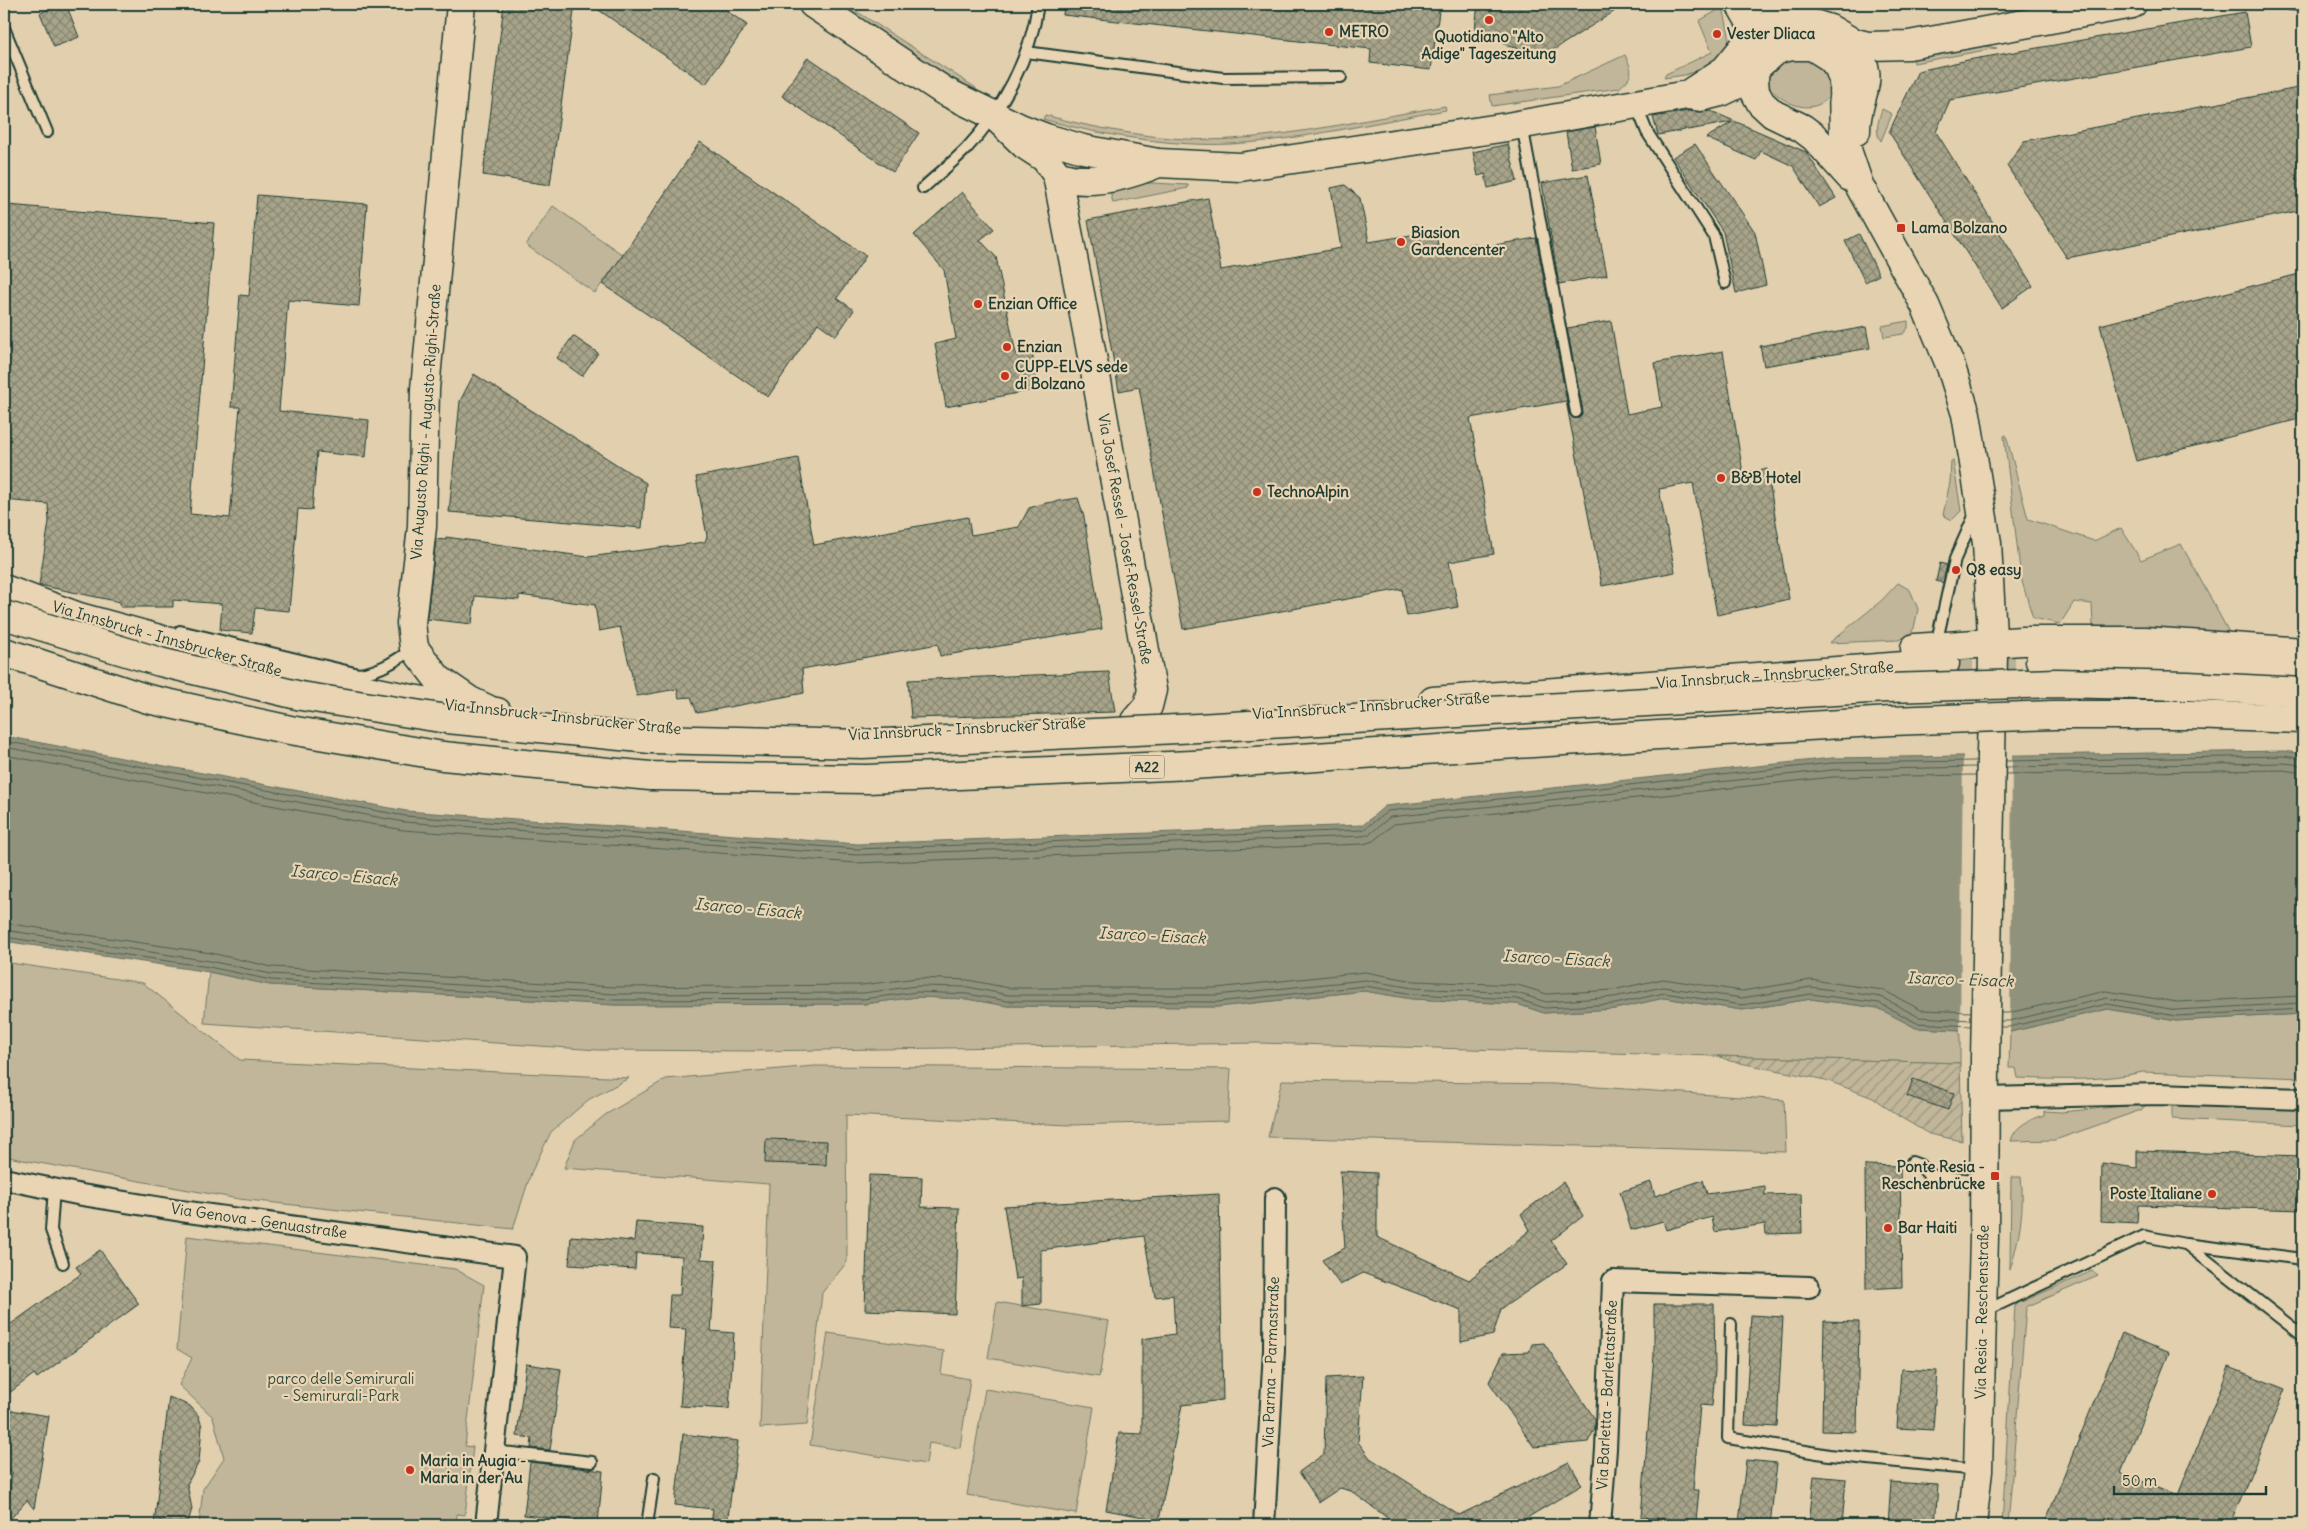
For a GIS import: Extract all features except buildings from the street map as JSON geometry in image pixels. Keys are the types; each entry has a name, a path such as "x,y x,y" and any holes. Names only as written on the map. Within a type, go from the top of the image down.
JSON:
{"main road":[{"name":"Via Augusto Righi - Augusto-Righi-Straße","path":"414,648 411,623 422,527 426,389 461,4"},
{"path":"813,4 944,91 992,114 1046,138 1083,149 1158,163 1240,167 1522,124 1687,95 1725,70 1793,46 1812,46 1831,58 1839,68 1843,80 1844,141 1859,185 1898,253 1939,335 1966,414 1981,499 1987,543 1992,642 1985,1098"},
{"path":"1730,4 1740,29 1740,41 1745,63 1754,80 1756,92 1762,103 1773,114 1802,128 1814,137 1859,185"},
{"path":"1740,4 1751,23 1752,37 1745,63"},
{"path":"1772,4 1802,22 1830,29 1852,42 1868,46 1924,44 2132,4"},
{"path":"1752,37 1774,26 1802,22"},
{"path":"1852,42 1862,57 1866,78 1856,122 1859,185"},
{"name":"Via Josef Ressel - Josef-Ressel-Straße","path":"992,114 1025,145 1045,158 1057,175 1098,387 1152,690 1148,706 1136,721"},
{"path":"1057,175 1082,181 1132,174 1158,163"},
{"name":"Via Innsbruck - Innsbrucker Straße","path":"4,589 78,617 283,674 492,712 663,730 817,736 1219,717 1699,681 1719,667 1774,660 1940,654"},
{"path":"4,615 160,662 301,696 447,719 651,739 863,744 1198,728 1887,688 2056,683 2188,686 2303,692"},
{"path":"1940,654 1992,642 2145,641 2303,652"},
{"path":"414,648 438,680 470,701 492,712"},
{"name":"A22","path":"4,652 148,699 290,730 443,756 650,776 866,779 1183,765 1852,724 2053,715 2191,715 2303,720"},
{"path":"2040,661 2303,672"},
{"name":"Via Resia - Reschenstraße","path":"1972,1525 1978,1470 1985,1098"}],"street":[{"path":"1985,1098 2159,1094 2303,1100"},
{"name":"Via Genova - Genuastraße","path":"4,1179 37,1187 54,1188 82,1195 181,1211 515,1257 494,1451"},
{"name":"Via Parma - Parmastraße","path":"1264,1525 1274,1350 1275,1198"},
{"name":"Via Barletta - Barlettastraße","path":"1600,1525 1606,1449 1612,1281 1809,1287"},
{"path":"486,1525 494,1451"}],"lane":[{"path":"923,188 966,148 1010,87 1026,52 1038,4"},
{"path":"2290,4 2303,5"},
{"path":"4,28 46,132"},
{"path":"1026,52 1223,78 1341,77"},
{"path":"1636,104 1647,132 1714,236 1725,283"},
{"path":"1522,124 1576,412"},
{"path":"1940,654 1955,559 1981,499"},
{"path":"177,630 359,674 372,672 394,662 414,648"},
{"path":"1912,1162 1920,1165 1928,1175 1984,1181"},
{"path":"54,1188 51,1230 63,1264"},
{"path":"1982,1312 2144,1236 2185,1244 2303,1259"},
{"path":"2185,1244 2303,1336"},
{"path":"1731,1324 1728,1438 1829,1455 1978,1470"},
{"path":"494,1451 592,1462"},
{"path":"647,1525 654,1478"}],"green space":[{"path":"836,4 845,4 976,88 974,92"},
{"path":"1723,7 1729,34 1728,47 1710,66 1685,75 1664,78 1666,74 1712,52 1699,21"},
{"path":"1985,46 1997,48 1914,63 1913,58"},
{"path":"1625,55 1630,65 1631,73 1630,77 1619,88 1492,106 1490,95 1558,86"},
{"path":"1801,56 1821,65 1832,80 1830,96 1822,103 1814,106 1805,107 1788,102 1767,84 1767,71 1771,65"},
{"path":"1445,106 1446,110 1339,130 1285,139 1231,144 1186,144 1137,139 1087,130 1043,119 1045,115 1089,126 1137,134 1210,140 1259,137"},
{"path":"1882,109 1892,114 1881,141 1877,130"},
{"path":"1129,184 1188,185 1188,188 1113,203 1110,190"},
{"path":"553,206 623,255 595,293 526,245"},
{"path":"1908,321 1908,328 1903,334 1884,337 1882,326"},
{"path":"2006,435 2028,519 2094,541 2121,528 2141,560 2181,544 2231,636 2093,626 2092,604 2074,602 2060,624 2033,618 2021,578 2004,436"},
{"path":"1953,460 1961,511 1952,520 1943,515 1950,482 1951,461"},
{"path":"1898,583 1910,590 1918,609 1914,628 1909,636 1898,640 1829,643 1881,601"},
{"path":"4,962 143,983 240,1060 629,1078 588,1100 551,1132 531,1173 513,1229 239,1199 23,1160 4,1156"},
{"path":"209,972 270,985 615,1005 864,1004 917,997 967,999 1007,1006 1217,1007 1364,991 1412,999 1517,1004 1544,1013 1615,1009 1664,998 1742,1010 1811,999 1878,1008 1916,1028 1960,1030 1960,1063 1259,1043 756,1051 598,1050 204,1023"},
{"path":"2108,1009 2176,1021 2303,1014 2303,1078 2143,1072 2096,1078 2034,1079 2018,1078 2016,1068 2009,1068 2010,1032"},
{"path":"1718,1056 1960,1063 1962,1141 1929,1134 1873,1098 1826,1080 1730,1061"},
{"path":"814,1066 1231,1069 1228,1121 1070,1125 846,1115 847,1262 822,1293 807,1425 760,1428 769,1184 564,1168 575,1140 605,1115 666,1079"},
{"path":"1282,1080 1554,1084 1784,1100 1786,1152 1268,1137"},
{"path":"2147,1104 2141,1110 2055,1140 2011,1141 2013,1135 2020,1127 2028,1121 2044,1115 2044,1111 2061,1112"},
{"path":"2172,1105 2303,1110 2303,1125 2172,1119"},
{"path":"2011,1177 2021,1177 2022,1213 2010,1270"},
{"name":"parco delle Semirurali - Semirurali-Park","path":"187,1236 455,1269 484,1285 465,1446 473,1447 465,1515 457,1514 456,1525 199,1525 203,1489 224,1458 213,1417 179,1385 192,1358 177,1349"},
{"path":"2092,1271 2098,1276 2026,1307 2008,1525 2002,1525 2015,1305 2020,1301 2024,1301"},
{"path":"997,1302 1109,1321 1099,1377 988,1358"},
{"path":"828,1333 944,1351 941,1374 970,1379 960,1448 929,1443 926,1464 810,1445"},
{"path":"985,1389 1094,1407 1076,1514 967,1495"}],"water":[{"name":"Isarco - Eisack","path":"4,736 406,811 858,844 1363,825 1385,806 1832,758 2284,751 2303,754 2303,1014 2176,1021 2108,1009 2010,1032 1916,1028 1878,1008 1811,999 1742,1010 1664,998 1615,1009 1544,1013 1517,1004 1412,999 1364,991 1217,1007 1007,1006 967,999 917,997 864,1004 615,1005 270,985 209,972 4,941"}],"pier":[{"path":"2012,753 2010,1035 1960,1033 1963,754"}],"tunnel":[{"path":"1945,663 2040,661"}],"place":[{"name":"Quotidiano \"Alto Adige\" Tageszeitung","path":"1489,20"},
{"name":"METRO","path":"1329,32"},
{"name":"Vester Dliaca","path":"1717,34"},
{"name":"Lama Bolzano","path":"1901,228"},
{"name":"Biasion Gardencenter","path":"1401,242"},
{"name":"Enzian Office","path":"978,304"},
{"name":"Enzian","path":"1007,347"},
{"name":"CUPP-ELVS sede di Bolzano","path":"1005,376"},
{"name":"B&B Hotel","path":"1721,478"},
{"name":"TechnoAlpin","path":"1257,492"},
{"name":"Q8 easy","path":"1956,570"},
{"name":"Ponte Resia - Reschenbrücke","path":"1995,1176"},
{"name":"Poste Italiane","path":"2212,1194"},
{"name":"Bar Haiti","path":"1888,1228"},
{"name":"Maria in Augia - Maria in der Au","path":"410,1470"}]}
